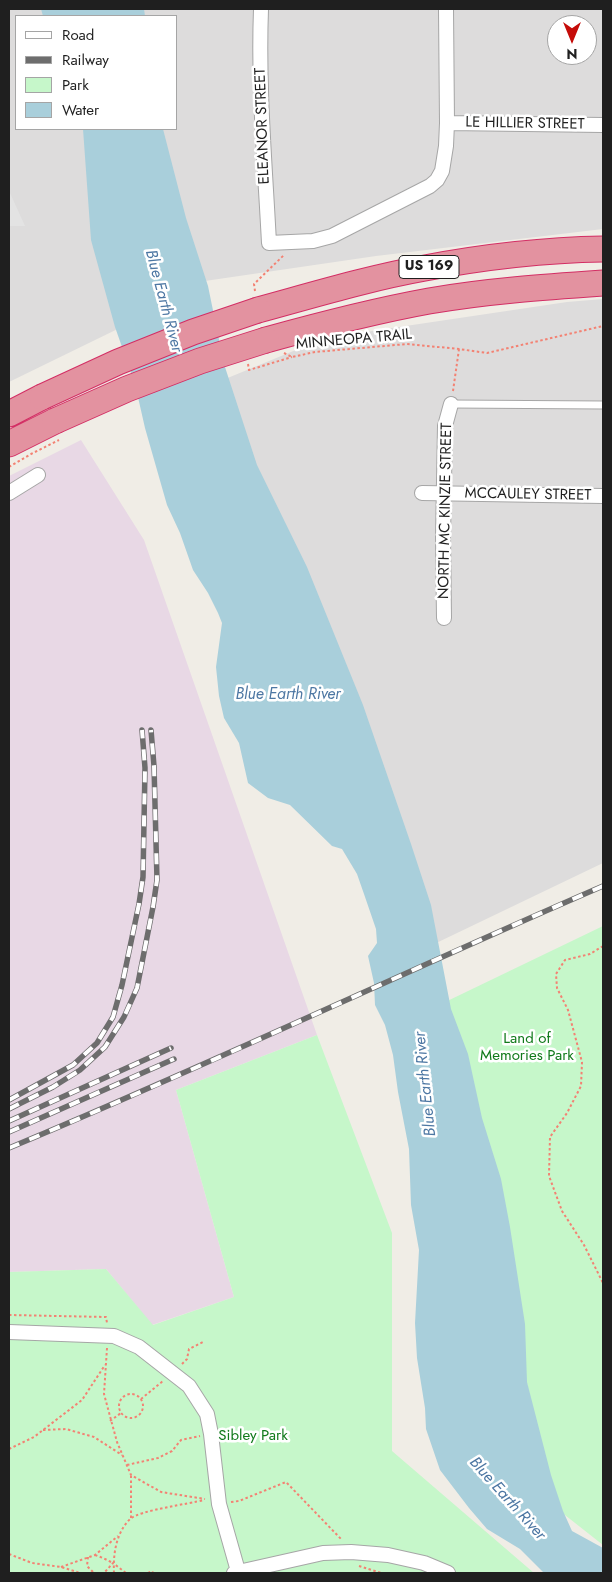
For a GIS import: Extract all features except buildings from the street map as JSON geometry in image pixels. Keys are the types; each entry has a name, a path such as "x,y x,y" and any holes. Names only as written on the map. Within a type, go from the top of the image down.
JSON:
{"highway":[{"path":"572,250 603,245"},
{"name":"US 169","path":"9,414 42,397 134,356 193,332 253,302 354,284 424,268 572,250 603,249"},
{"name":"US 169","path":"12,443 58,429 127,390 200,361 273,346 358,315 430,301 540,287 603,283"}],"street":[{"name":"ELEANOR STREET","path":"261,9 262,108 269,242 313,241 332,236 430,186 437,180 442,171 448,124"},
{"path":"446,9 448,124"},
{"name":"LE HILLIER STREET","path":"448,124 603,125"},
{"name":"NORTH MC KINZIE STREET","path":"444,618 445,426 451,404"},
{"path":"9,494 38,475"},
{"name":"MCCAULEY STREET","path":"422,493 603,496"},
{"path":"9,1332 109,1335 139,1347 189,1386 207,1414 211,1434 213,1502 236,1572 323,1553 351,1552 388,1555 424,1563 448,1573"}],"lane":[{"path":"451,404 603,405"}],"path":[{"path":"253,302 256,291 254,284 275,264"},
{"name":"MINNEOPA TRAIL","path":"273,346 292,357 315,352 407,344 487,353 603,326"},
{"path":"451,404 459,349"},
{"path":"250,370 292,357"},
{"path":"243,364 252,361"},
{"path":"9,467 31,454 58,429"},
{"path":"603,946 590,954 565,960 556,974 557,988 568,1010 582,1062 581,1086 567,1113 550,1137 549,1176 562,1211 584,1244 603,1283"},
{"path":"9,1315 106,1317 109,1335 105,1364 104,1394 110,1422 132,1475 131,1518 120,1535 115,1550 114,1573"},
{"path":"9,1449 34,1437 82,1400 105,1364"},
{"path":"131,1394 141,1399 143,1407 136,1417 128,1417 121,1413 119,1406 124,1396 131,1394"},
{"path":"110,1422 121,1413"},
{"path":"43,1430 66,1429 94,1437 123,1456"},
{"path":"127,1465 158,1458 172,1451 181,1440 211,1434"},
{"path":"132,1475 161,1492 213,1502"},
{"path":"131,1518 149,1512 213,1502 239,1501 286,1482 342,1540 351,1552 355,1565 381,1573"},
{"path":"61,1567 95,1555 120,1535"},
{"path":"9,1554 32,1563 61,1567 80,1573"},
{"path":"95,1555 126,1573"},
{"path":"88,1558 87,1566 94,1573"},
{"path":"101,1573 104,1573 113,1564"},
{"path":"148,1573 152,1571 153,1573"}],"shaded area":[{"path":"9,9 75,9 77,15 15,15 15,130 99,130 132,322 9,382"},
{"path":"130,9 603,9 603,229 376,256 198,282 152,130 178,130 178,15 131,15"},
{"path":"10,193 25,226 9,226"},
{"path":"603,299 603,863 430,946 213,384 325,338 567,302"},
{"path":"81,440 144,540 317,1035 176,1090 234,1297 152,1325 106,1269 9,1272 9,476"}],"green space":[{"name":"Land of Memories Park","path":"603,926 603,1545 556,1508 439,1005"},
{"name":"Sibley Park","path":"317,1035 392,1233 392,1451 534,1573 9,1573 9,1272 106,1269 153,1325 234,1297 176,1090"}],"water":[{"path":"41,9 144,9 145,15 43,15"},
{"name":"Blue Earth River","path":"83,130 163,130 186,218 208,286 224,364 257,465 307,567 363,705 431,905 451,1009 468,1054 482,1118 501,1179 525,1324 527,1382 551,1475 563,1511 572,1531 603,1548 603,1573 544,1573 520,1549 487,1529 440,1470 426,1429 425,1408 417,1358 415,1323 419,1250 411,1205 409,1149 393,1055 385,1025 375,1005 374,983 368,956 377,943 376,929 357,874 342,849 332,846 290,805 268,798 248,783 239,743 224,718 219,696 216,667 222,623 208,593 193,570 180,533 167,505 145,428 135,384 115,327 91,240"}],"railway":[{"path":"9,1100 73,1065 97,1043 113,1017 122,985 143,877 145,768 142,730"},
{"path":"9,1109 53,1087 80,1070 105,1047 124,1017 137,988 157,880 154,766 151,730"},
{"path":"9,1148 158,1084 603,886"},
{"path":"9,1121 171,1048"},
{"path":"9,1132 174,1059"}]}
